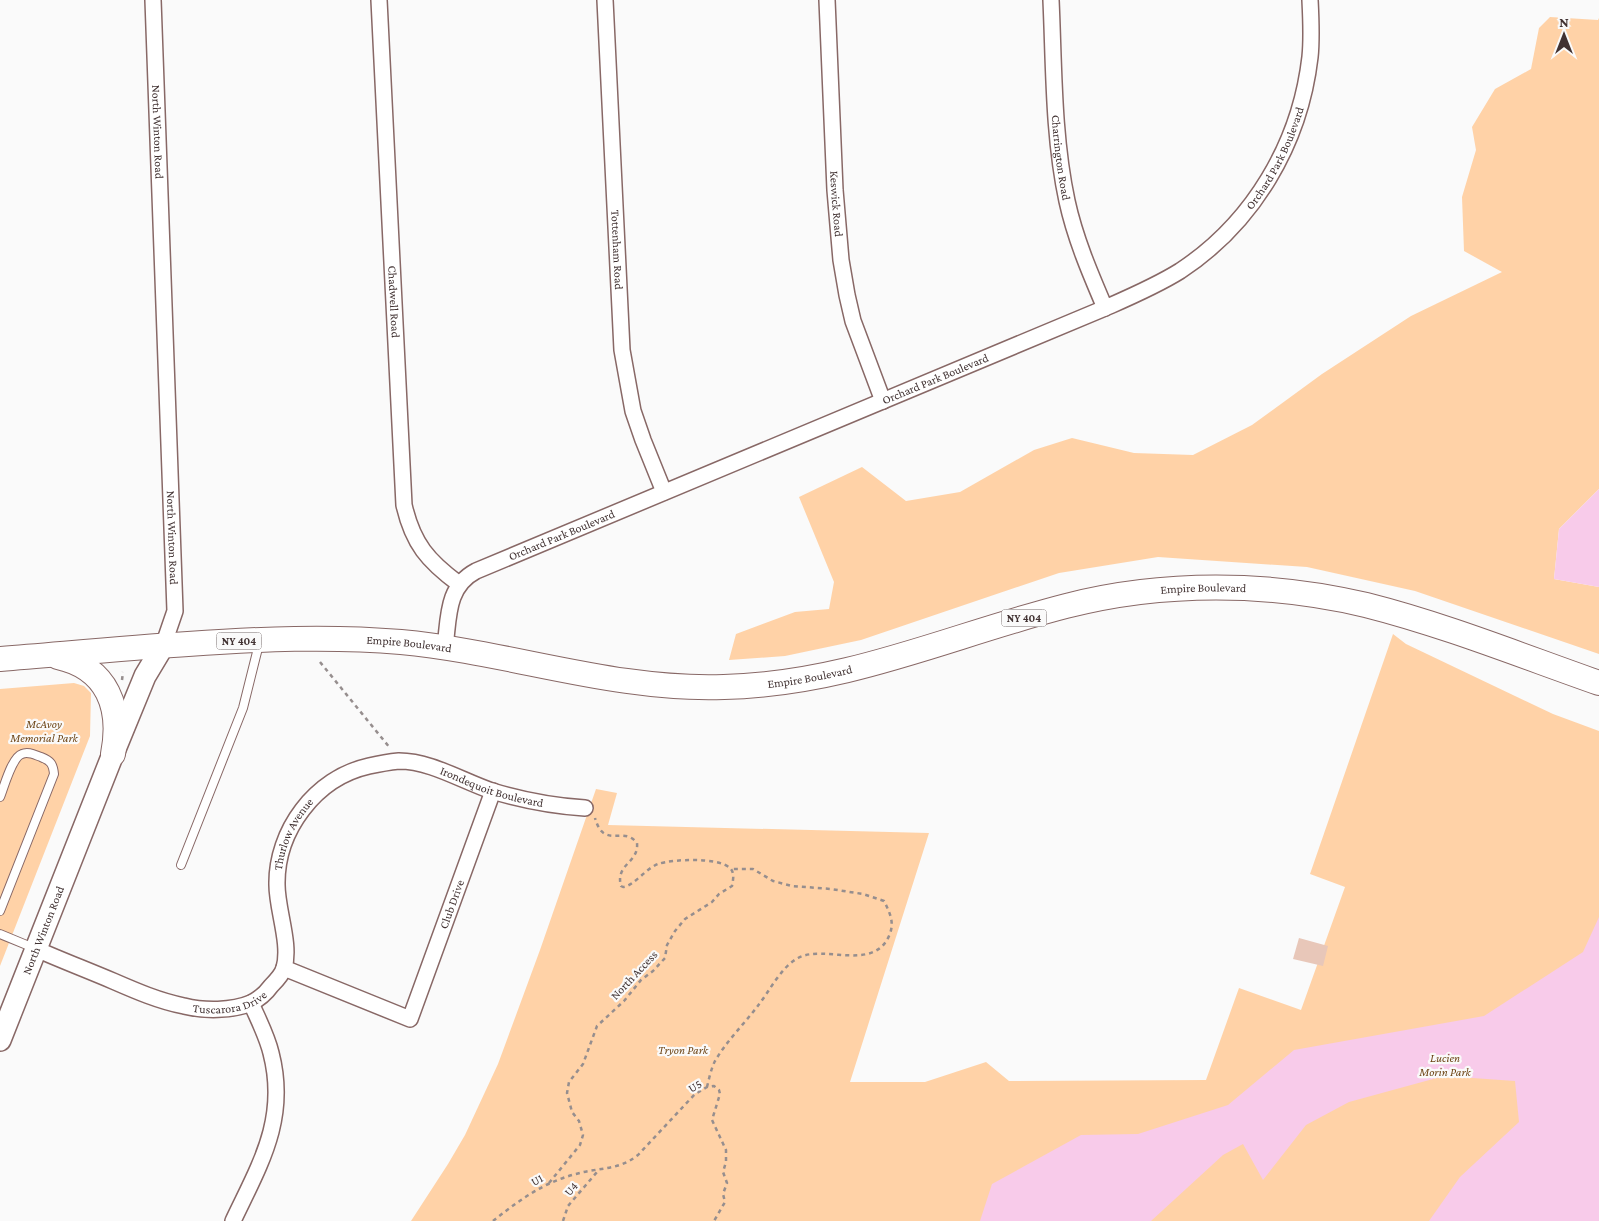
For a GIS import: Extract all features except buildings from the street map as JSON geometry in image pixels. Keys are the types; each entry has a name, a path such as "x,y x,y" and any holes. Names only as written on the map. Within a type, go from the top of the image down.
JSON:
{"main road":[{"name":"Empire Boulevard","path":"0,658 260,640 353,639 445,647 644,684 695,688 771,685 821,677 862,667 1040,613 1091,600 1166,590 1242,588 1318,596 1390,612 1439,626 1599,683"},
{"name":"North Winton Road","path":"0,1040 145,676 163,646"},
{"path":"46,655 77,662 103,683 114,712 113,754"}],"street":[{"name":"North Winton Road","path":"153,0 175,611 163,646"},
{"name":"Chadwell Road","path":"379,0 404,505 409,524 420,549 437,568 459,584"},
{"name":"Tottenham Road","path":"604,0 622,350 633,411 664,492"},
{"name":"Keswick Road","path":"827,0 835,190 841,260 846,295 853,321 883,400"},
{"name":"Charrington Road","path":"1051,0 1061,161 1067,200 1085,262 1105,308"},
{"name":"Orchard Park Boulevard","path":"459,584 476,571 1105,308 1178,272 1201,256 1228,233 1266,184 1284,151 1297,118 1305,89 1310,56 1310,0"},
{"path":"445,647 452,601 454,592 459,584"},
{"name":"Irondequoit Boulevard","path":"399,761 424,766 493,791 547,804 584,808"},
{"name":"Thurlow Avenue","path":"284,968 286,952 277,884 280,856 287,834 301,811 318,793 341,776 367,766 399,761"},
{"name":"Club Drive","path":"284,968 410,1019 493,791"},
{"name":"Tuscarora Drive","path":"36,949 138,992 186,1007 229,1008 251,1003 266,993 277,981 284,968"},
{"path":"233,1221 271,1137 276,1109 276,1073 271,1052 251,1003"}],"lane":[{"path":"180,865 243,708 260,640"},
{"path":"0,796 16,758 22,753 31,753 49,760 53,765 54,774 0,911"},
{"path":"0,934 36,949"}],"path":[{"path":"320,662 399,761"},
{"path":"122,680 123,672"},
{"path":"584,808 594,817 598,829 602,833 625,836 634,839 637,843 635,855 620,870 620,881 623,887 632,884 642,874 660,864 700,860 717,862 730,869 754,869 774,881 792,886 863,894 884,900 891,914 892,929 886,942 877,950 860,955 814,954 799,957 785,968 759,1005 714,1062 707,1087"},
{"name":"North Access","path":"549,1183 580,1145 583,1135 580,1121 572,1112 567,1093 569,1082 583,1064 597,1026 665,958 667,945 685,919 712,902 719,894 732,886 734,877 730,869"},
{"name":"U5","path":"598,1171 620,1166 630,1161 638,1155 695,1094 707,1087 714,1086 719,1090 720,1094 712,1120 726,1150 726,1162 723,1172 727,1183 723,1194 725,1202 714,1221"},
{"name":"U1","path":"493,1221 515,1204 549,1183 578,1173 598,1171"},
{"name":"U4","path":"563,1221 568,1206 598,1171"}],"green space":[{"path":"1550,17 1598,20 1599,18 1599,489 1559,529 1554,579 1599,587 1599,654 1415,591 1307,567 1158,557 1059,573 861,640 785,656 729,660 736,634 795,612 829,609 834,582 799,497 862,467 906,501 960,492 1034,450 1072,438 1134,453 1193,455 1252,425 1322,374 1411,316 1502,272 1464,251 1462,197 1476,150 1472,127 1495,89 1531,69 1539,28"},
{"name":"Lucien Morin Park","path":"1393,634 1406,644 1553,714 1599,731 1599,1143 1574,1221 411,1221 465,1135 498,1064 596,789 617,793 608,825 929,833 850,1082 925,1082 986,1062 1009,1081 1206,1080 1239,988 1301,1010 1345,887 1310,874"},
{"name":"McAvoy Memorial Park","path":"74,683 84,686 91,693 90,736 0,966 0,689"}],"shaded area":[{"path":"1599,489 1599,587 1554,579 1559,529"},
{"path":"1599,917 1599,1221 1429,1221 1460,1177 1519,1122 1515,1081 1444,1076 1349,1102 1306,1125 1263,1180 1243,1144 1223,1155 1151,1221 980,1221 992,1184 1081,1135 1138,1134 1228,1105 1294,1050 1484,1016 1583,952"}],"park label":[{"name":"Tryon Park","path":"683,1050"}]}
